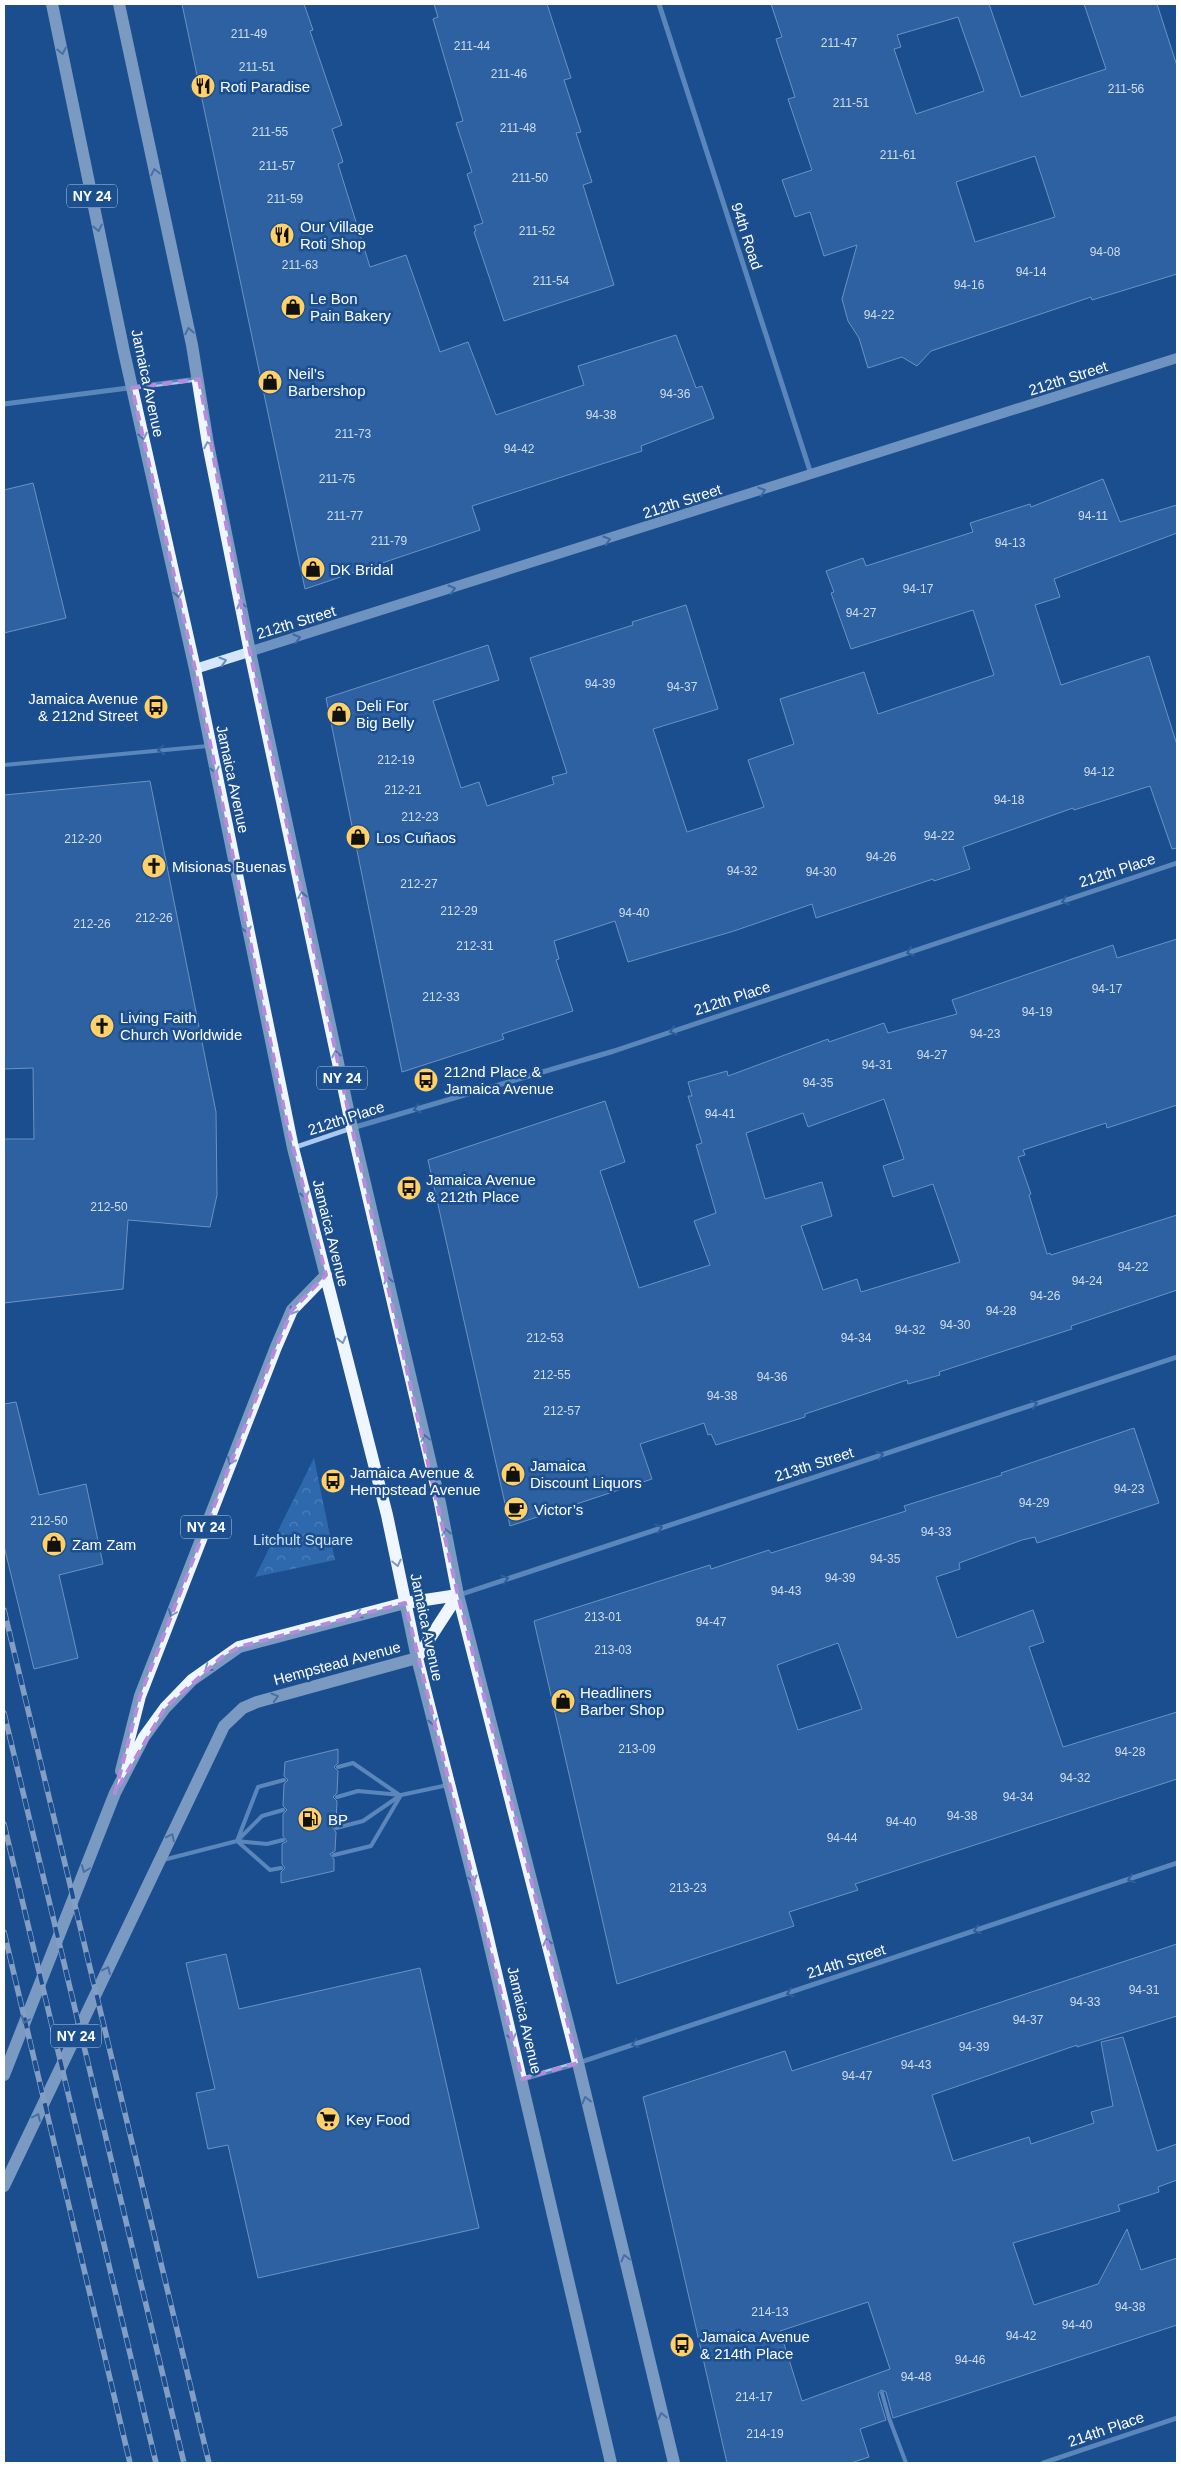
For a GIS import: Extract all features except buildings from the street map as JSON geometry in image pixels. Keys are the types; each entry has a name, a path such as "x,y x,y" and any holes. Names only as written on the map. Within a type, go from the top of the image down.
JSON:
{"main road":[{"name":"Jamaica Avenue","path":"52,4 132,388 195,669 293,1148 387,1516 417,1658 522,2080 611,2463"},
{"path":"119,4 199,379 208,444 250,652"},
{"name":"212th Street","path":"195,669 1177,358"},
{"name":"NY 24","path":"250,652 352,1128 440,1503 458,1595"},
{"name":"NY 24","path":"4,2075 115,1793 140,1696 276,1347 292,1310 326,1275"},
{"path":"115,1793 144,1737 165,1708 192,1680 222,1657 239,1647 405,1603 458,1595 578,2064 674,2463"},
{"name":"Hempstead Avenue","path":"4,2186 224,1726 231,1717 256,1702 417,1658 458,1595"}],"street":[{"name":"94th Road","path":"659,4 812,475"},
{"path":"4,404 199,379"},
{"name":"212th Place","path":"293,1148 352,1128 614,1051 1177,863"},
{"name":"213th Street","path":"458,1595 1177,1357"},
{"name":"214th Street","path":"522,2080 578,2064 1177,1863"},
{"name":"214th Place","path":"1043,2463 1177,2418"}],"lane":[{"path":"4,765 210,746"},
{"path":"338,1766 353,1763 400,1795"},
{"path":"237,1841 258,1787 284,1780"},
{"path":"337,1797 358,1792 400,1795 449,1785"},
{"path":"336,1828 363,1821 400,1795"},
{"path":"334,1855 371,1846 400,1795"},
{"path":"237,1841 262,1816 283,1810"},
{"path":"159,1862 237,1841 267,1844 283,1840"},
{"path":"237,1841 270,1870 281,1868"},
{"path":"882,2393 906,2463"}],"highlighted area":[{"path":"199,379 250,652 352,1128 458,1595 578,2063 522,2079 405,1603 239,1647 222,1657 165,1708 115,1793 140,1696 276,1347 292,1310 326,1275 287,1124 195,669 132,388"}],"green space":[{"name":"Litchult Square","path":"314,1458 335,1560 255,1577"}],"railway":[{"path":"4,1610 209,2463"},
{"path":"4,1713 184,2463"},
{"path":"4,1824 156,2463"},
{"path":"4,1932 130,2463"}],"place":[{"name":"Roti Paradise","path":"203,86"},
{"name":"Our Village Roti Shop","path":"282,235"},
{"name":"Le Bon Pain Bakery","path":"293,307"},
{"name":"Neil’s Barbershop","path":"270,382"},
{"name":"DK Bridal","path":"313,569"},
{"name":"Jamaica Avenue & 212nd Street","path":"156,707"},
{"name":"Deli For Big Belly","path":"339,714"},
{"name":"Los Cuñaos","path":"358,837"},
{"name":"Misionas Buenas","path":"154,866"},
{"name":"Living Faith Church Worldwide","path":"102,1026"},
{"name":"212nd Place & Jamaica Avenue","path":"426,1080"},
{"name":"Jamaica Avenue & 212th Place","path":"409,1188"},
{"name":"Jamaica Discount Liquors","path":"513,1474"},
{"name":"Jamaica Avenue & Hempstead Avenue","path":"333,1481"},
{"name":"Victor’s","path":"516,1509"},
{"name":"Zam Zam","path":"54,1544"},
{"name":"Headliners Barber Shop","path":"563,1701"},
{"name":"BP","path":"310,1819"},
{"name":"Key Food","path":"328,2119"},
{"name":"Jamaica Avenue & 214th Place","path":"682,2345"}]}
